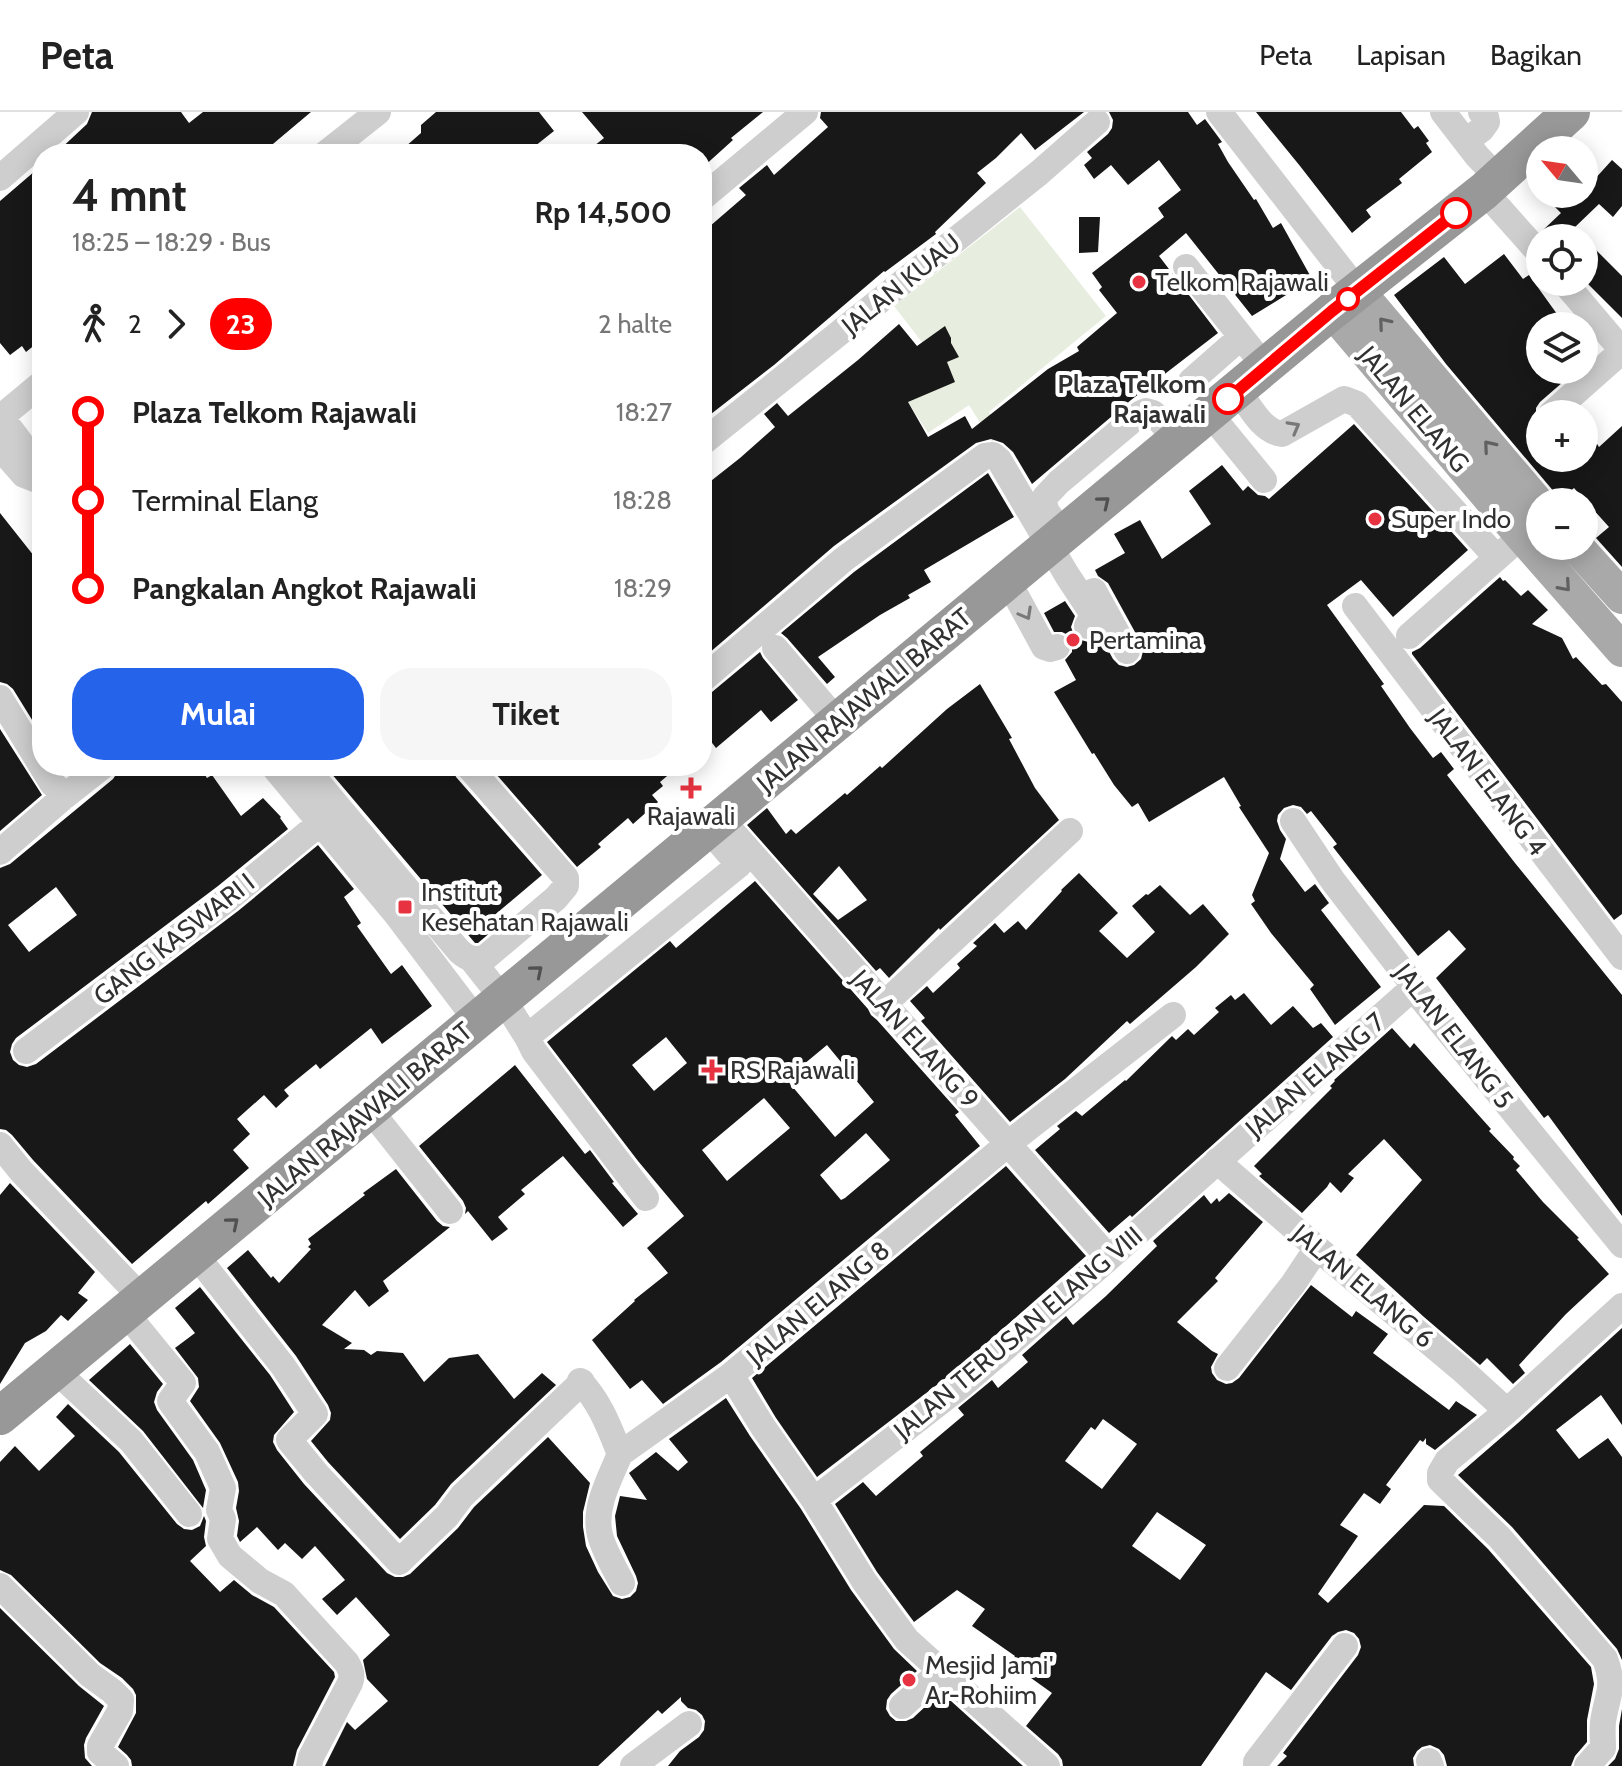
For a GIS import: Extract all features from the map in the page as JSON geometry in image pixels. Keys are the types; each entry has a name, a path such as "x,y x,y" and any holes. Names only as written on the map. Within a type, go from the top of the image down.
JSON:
{"highway":[{"name":"JALAN RAJAWALI BARAT","path":"0,1416 1345,301 1491,184 1571,112"}],"main road":[{"name":"JALAN ELANG","path":"1345,301 1526,491"},
{"name":"JALAN ELANG","path":"1345,301 1509,547 1622,650"},
{"path":"1589,560 1622,597"}],"street":[{"path":"39,144 76,112"},
{"path":"338,144 378,112"},
{"path":"712,190 805,112"},
{"path":"1219,112 1345,301"},
{"path":"1443,112 1466,141 1526,234"},
{"path":"1466,141 1487,122 1481,112"},
{"name":"JALAN KUAU","path":"712,435 1039,173 1097,122"},
{"path":"0,178 32,150"},
{"path":"1186,267 1241,337 1238,391 1264,480"},
{"path":"1566,400 1622,349 1576,296"},
{"path":"1191,381 1241,337"},
{"path":"32,391 0,418 32,458"},
{"path":"1238,391 1267,429 1282,434 1344,399 1357,404 1509,547 1409,636"},
{"path":"0,448 24,475 32,478"},
{"path":"712,671 844,559 985,456 993,455 1056,541 1127,651"},
{"path":"1056,541 1092,613 1087,626"},
{"path":"1008,581 1044,647 1057,647"},
{"name":"JALAN ELANG 4","path":"1355,606 1622,957"},
{"path":"775,648 838,722"},
{"path":"0,698 32,750"},
{"path":"48,776 65,796"},
{"path":"0,852 90,776"},
{"path":"281,776 396,914 490,1010 527,1037 534,1051 646,1198"},
{"path":"312,776 459,951 472,960 490,1010"},
{"path":"472,960 486,957 566,886 566,878 559,869 477,776"},
{"name":"JALAN ELANG 5","path":"1293,821 1333,881 1413,988 1622,1245"},
{"name":"GANG KASWARI I","path":"26,1051 228,899 320,823"},
{"path":"527,1037 739,865 714,824"},
{"name":"JALAN ELANG 9","path":"714,824 1009,1143 1109,1258"},
{"path":"883,1005 1070,831"},
{"path":"660,870 690,905"},
{"path":"566,886 599,920"},
{"name":"JALAN ELANG 7","path":"1217,1161 1413,988"},
{"name":"JALAN ELANG 8","path":"620,1454 731,1375 1009,1143 1173,1015"},
{"path":"370,1110 450,1211"},
{"path":"0,1145 134,1305 183,1383 170,1401 207,1452 223,1488 219,1510 223,1519 220,1539 230,1556 260,1581 284,1594 351,1671 350,1683 309,1766"},
{"name":"JALAN ELANG 6","path":"1217,1161 1507,1411"},
{"name":"JALAN TERUSAN ELANG VIII","path":"814,1500 961,1386 1217,1161"},
{"path":"1227,1368 1317,1248"},
{"path":"195,1254 283,1366 315,1414 289,1440 399,1562 581,1381 601,1408 620,1454 598,1517 599,1533 622,1583"},
{"path":"1587,1766 1603,1748 1603,1723 1611,1689 1611,1674 1605,1659 1500,1538 1440,1480 1440,1473 1447,1461 1622,1306"},
{"path":"55,1370 131,1441 189,1514"},
{"path":"731,1375 864,1581 907,1640 1047,1766"},
{"path":"0,1586 90,1675 121,1700 122,1706 100,1746 100,1752 116,1766"},
{"path":"1256,1766 1345,1646"},
{"path":"902,1706 941,1671"},
{"path":"633,1766 689,1724"}],"green space":[{"path":"1020,207 1106,316 989,412 1001,435 992,442 969,405 928,433 895,382 931,354 894,306"}],"building":[{"path":"92,112 181,112 189,123 203,112 311,112 273,144 66,144 87,124"},
{"path":"436,112 539,112 554,131 538,144 408,144 421,133 421,125"},
{"path":"582,112 763,112 731,138 733,140 712,159 712,144 596,144 604,138"},
{"path":"821,112 1084,112 1035,150 1021,133 977,173 986,183 936,234 884,271 712,413 712,224 746,195 739,188 767,165 774,175 828,127 820,118"},
{"path":"1109,112 1188,112 1197,125 1205,119 1222,142 1218,144 1228,162 1273,228 1281,223 1312,279 1252,316 1186,233 1159,256 1218,333 1131,400 1032,484 1013,452 1003,443 991,439 976,443 834,546 712,650 712,480 775,427 764,414 777,403 788,416 899,324 917,346 945,326 959,357 947,362 955,382 908,402 928,437 965,416 972,429 1048,369 1079,351 1077,347 1117,313 1099,290 1102,287 1092,273 1164,217 1158,208 1181,190 1159,160 1128,185 1111,165 1094,179 1084,165 1092,158 1087,152 1108,134 1113,120"},
{"path":"1256,112 1401,112 1414,129 1418,126 1429,141 1426,143 1432,152 1399,179 1402,183 1366,210 1371,217 1352,233"},
{"path":"1612,160 1622,169 1622,206 1613,217 1599,204 1598,175"},
{"path":"32,174 32,347 26,352 22,346 10,355 0,343 0,201"},
{"path":"1556,208 1595,208 1578,224 1549,224 1561,213"},
{"path":"1079,217 1100,217 1098,252 1079,253"},
{"path":"1598,252 1622,276 1622,318 1598,294"},
{"path":"1504,254 1523,279 1526,277 1526,296 1544,296 1556,312 1526,312 1526,384 1561,384 1542,400 1526,400 1526,459 1446,364 1394,295 1444,257 1465,284"},
{"path":"1354,424 1468,550 1393,617 1361,580 1327,605 1384,684 1381,686 1410,728 1433,758 1441,752 1454,769 1447,775 1622,995 1622,1216 1548,1115 1544,1118 1436,978 1466,949 1449,930 1418,956 1333,847 1337,844 1311,811 1307,814 1301,807 1293,805 1284,808 1277,821 1286,839 1280,859 1305,892 1315,884 1329,903 1321,910 1381,987 1335,1025 1310,989 1314,985 1251,904 1255,901 1252,895 1269,853 1224,777 1149,822 1138,803 1132,807 1114,785 1054,692 1076,680 1065,660 1072,652 1072,642 1068,635 1054,632 1044,613 1065,601 1075,616 1071,627 1078,639 1088,642 1100,635 1119,665 1127,667 1141,659 1141,643 1108,583 1095,570 1125,553 1114,534 1140,520 1162,559 1211,524 1189,491 1222,465 1243,491 1248,486 1269,499"},
{"path":"1622,426 1622,567 1598,540 1598,536 1609,527 1598,515 1598,488 1551,488 1537,472 1598,472 1598,445"},
{"path":"988,473 1014,517 924,570 931,582 818,657 835,677 827,684 781,633 854,572"},
{"path":"0,513 32,553 32,720 13,689 0,682"},
{"path":"1500,577 1521,596 1528,590 1548,610 1532,624 1562,638 1573,659 1576,657 1622,702 1622,914 1614,920 1412,654"},
{"path":"760,652 798,700 771,722 761,710 716,748 712,743 712,692"},
{"path":"980,684 1012,738 1009,739 1035,788 1059,820 939,928 889,978 880,968 876,971 747,825 767,808 786,834 791,829 796,834 880,766 882,768 947,709","holes":["839,866 867,900 838,920 813,894"]},
{"path":"0,729 42,795 0,831"},
{"path":"115,776 213,776 241,816 263,798 288,829 218,886 16,1038 10,1052 19,1065 27,1067 36,1064 238,911 318,845 354,889 344,897 361,923 357,926 391,974 402,965 432,1006 382,1044 371,1028 320,1069 316,1064 284,1090 289,1096 276,1108 264,1095 237,1119 250,1134 233,1150 249,1168 132,1264 12,1135 0,1129 0,868 10,864","holes":["56,887 77,915 29,952 8,925"]},
{"path":"333,776 456,776 542,875 491,918 498,926 475,943"},
{"path":"498,776 667,776 660,782 663,786 652,795 658,802 633,824 628,818 577,867"},
{"path":"1079,873 1118,913 1099,931 1127,958 1155,932 1132,906 1160,885 1190,915 1203,904 1229,934 1130,1024 1127,1021 1065,1079 1010,1122 921,1021 925,1018 910,1001 927,986 933,993 960,968 957,964 977,946 973,943 995,923 1004,933 1018,921 1026,930"},
{"name":"RS Rajawali","path":"755,881 959,1112 955,1115 980,1146 721,1362 663,1404 642,1380 630,1389 592,1340 668,1273 647,1248 684,1216 547,1042 670,941 676,948","holes":["666,1037 687,1063 654,1091 632,1065","827,1045 874,1102 835,1137 786,1079","764,1098 790,1128 727,1181 702,1150","866,1133 890,1160 841,1200 820,1175"]},
{"path":"1244,993 1271,1025 1293,1006 1313,1028 1321,1023 1333,1037 1132,1217 1130,1215 1109,1233 1035,1150 1076,1111 1082,1116 1126,1081 1172,1036 1176,1040 1188,1029 1194,1035 1219,1012 1215,1008 1231,995 1235,1000"},
{"path":"1392,1028 1410,1048 1414,1043 1491,1129 1489,1131 1520,1166 1516,1170 1609,1274 1566,1314 1519,1365 1525,1373 1513,1384 1487,1358 1480,1365 1356,1255 1422,1180 1384,1139 1348,1174 1354,1178 1341,1193 1330,1182 1302,1213 1259,1176 1262,1174 1254,1166 1332,1088 1330,1086 1334,1080"},
{"path":"515,1065 585,1154 590,1150 638,1214 623,1227 563,1156 521,1190 525,1194 498,1217 508,1229 492,1241 468,1211 465,1214 463,1201 419,1146"},
{"path":"1006,1166 1086,1256 951,1374 817,1477 752,1378"},
{"path":"396,1169 437,1221 450,1227 383,1281 389,1291 369,1307 355,1290 322,1325 352,1343 344,1349 364,1350 371,1355 377,1351 403,1353 424,1382 449,1358 478,1354 514,1399 542,1373 556,1385 451,1484 435,1505 400,1539 311,1441 330,1420 328,1405 296,1356 227,1268 248,1250 271,1278 273,1276 279,1283 311,1249 308,1239"},
{"path":"10,1183 95,1272 78,1293 88,1300 68,1321 61,1315 46,1331 25,1343 0,1384 0,1195"},
{"path":"1229,1193 1263,1222 1215,1278 1218,1281 1177,1322 1218,1354 1211,1367 1217,1380 1226,1384 1239,1378 1311,1285 1352,1317 1356,1311 1388,1334 1373,1353 1449,1410 1456,1401 1477,1415 1435,1450 1426,1444 1426,1438 1423,1442 1420,1440 1386,1485 1391,1489 1380,1504 1364,1493 1340,1525 1358,1536 1318,1594 1328,1603 1424,1505 1444,1506 1488,1549 1591,1667 1594,1684 1587,1720 1587,1742 1571,1766 1447,1766 1444,1755 1430,1745 1417,1751 1413,1758 1414,1766 1277,1766 1287,1756 1283,1753 1358,1655 1361,1647 1359,1639 1346,1630 1332,1636 1291,1690 1266,1672 1201,1766 1063,1766 1058,1754 1026,1726 1052,1693 1010,1663 1015,1656 972,1626 985,1609 957,1590 914,1622 877,1572 835,1504 863,1482 876,1496 923,1456 920,1452 964,1415 958,1408 992,1380 998,1388 1028,1362 1022,1355 1066,1316 1073,1325 1157,1246 1153,1241 1204,1195 1211,1204 1217,1198 1219,1202","holes":["1103,1419 1137,1444 1102,1489 1065,1461 1091,1427 1095,1430","1157,1512 1206,1545 1180,1580 1132,1546"]},
{"path":"200,1287 270,1375 294,1412 274,1435 277,1450 304,1484 387,1573 395,1577 410,1574 458,1528 474,1507 548,1437 590,1483 583,1527 586,1546 598,1572 613,1596 622,1599 630,1597 638,1583 617,1536 615,1516 620,1496 647,1500 629,1473 656,1452 678,1471 688,1462 669,1439 726,1398 851,1590 894,1649 917,1671 887,1700 886,1709 890,1716 896,1721 913,1718 941,1692 1023,1766 668,1766 704,1730 702,1715 688,1708 681,1697 662,1714 658,1710 598,1766 325,1766 347,1722 355,1730 388,1701 367,1679 363,1660 390,1635 356,1597 337,1615 322,1599 345,1580 315,1546 302,1559 285,1543 278,1550 257,1527 240,1542 236,1508 238,1482 220,1443 190,1401 199,1387 198,1378 175,1348 195,1333 175,1308"},
{"path":"1622,1328 1622,1425 1601,1395 1556,1430 1579,1459 1608,1438 1622,1457 1622,1660 1617,1649 1512,1527 1458,1475"},
{"path":"130,1344 163,1384 154,1402 193,1460 206,1490 203,1508 143,1431 89,1380"},
{"path":"68,1404 119,1452 177,1524 192,1530 200,1526 204,1516 206,1546 190,1561 220,1592 234,1580 274,1607 334,1672 335,1677 297,1750 293,1766 132,1766 131,1760 118,1747 136,1713 133,1689 100,1663 11,1575 0,1570 0,1462 15,1446 39,1471 75,1436 56,1417"},
{"path":"0,1608 79,1686 104,1706 84,1745 85,1758 92,1766 0,1766"},
{"path":"1622,1709 1622,1766 1608,1766 1619,1749"}],"bus line":[{"name":"23","path":"1228,399 1332,311 1456,213"}],"place":[{"name":"Telkom Rajawali","path":"1139,282"},
{"name":"Plaza Telkom Rajawali","path":"1228,399"},
{"name":"Super Indo","path":"1375,519"},
{"name":"Pertamina","path":"1073,640"},
{"name":"Rajawali","path":"691,788"},
{"name":"Institut Kesehatan Rajawali","path":"405,907"},
{"name":"RS Rajawali","path":"712,1070"},
{"name":"Mesjid Jami' Ar-Rohiim","path":"909,1680"}]}
